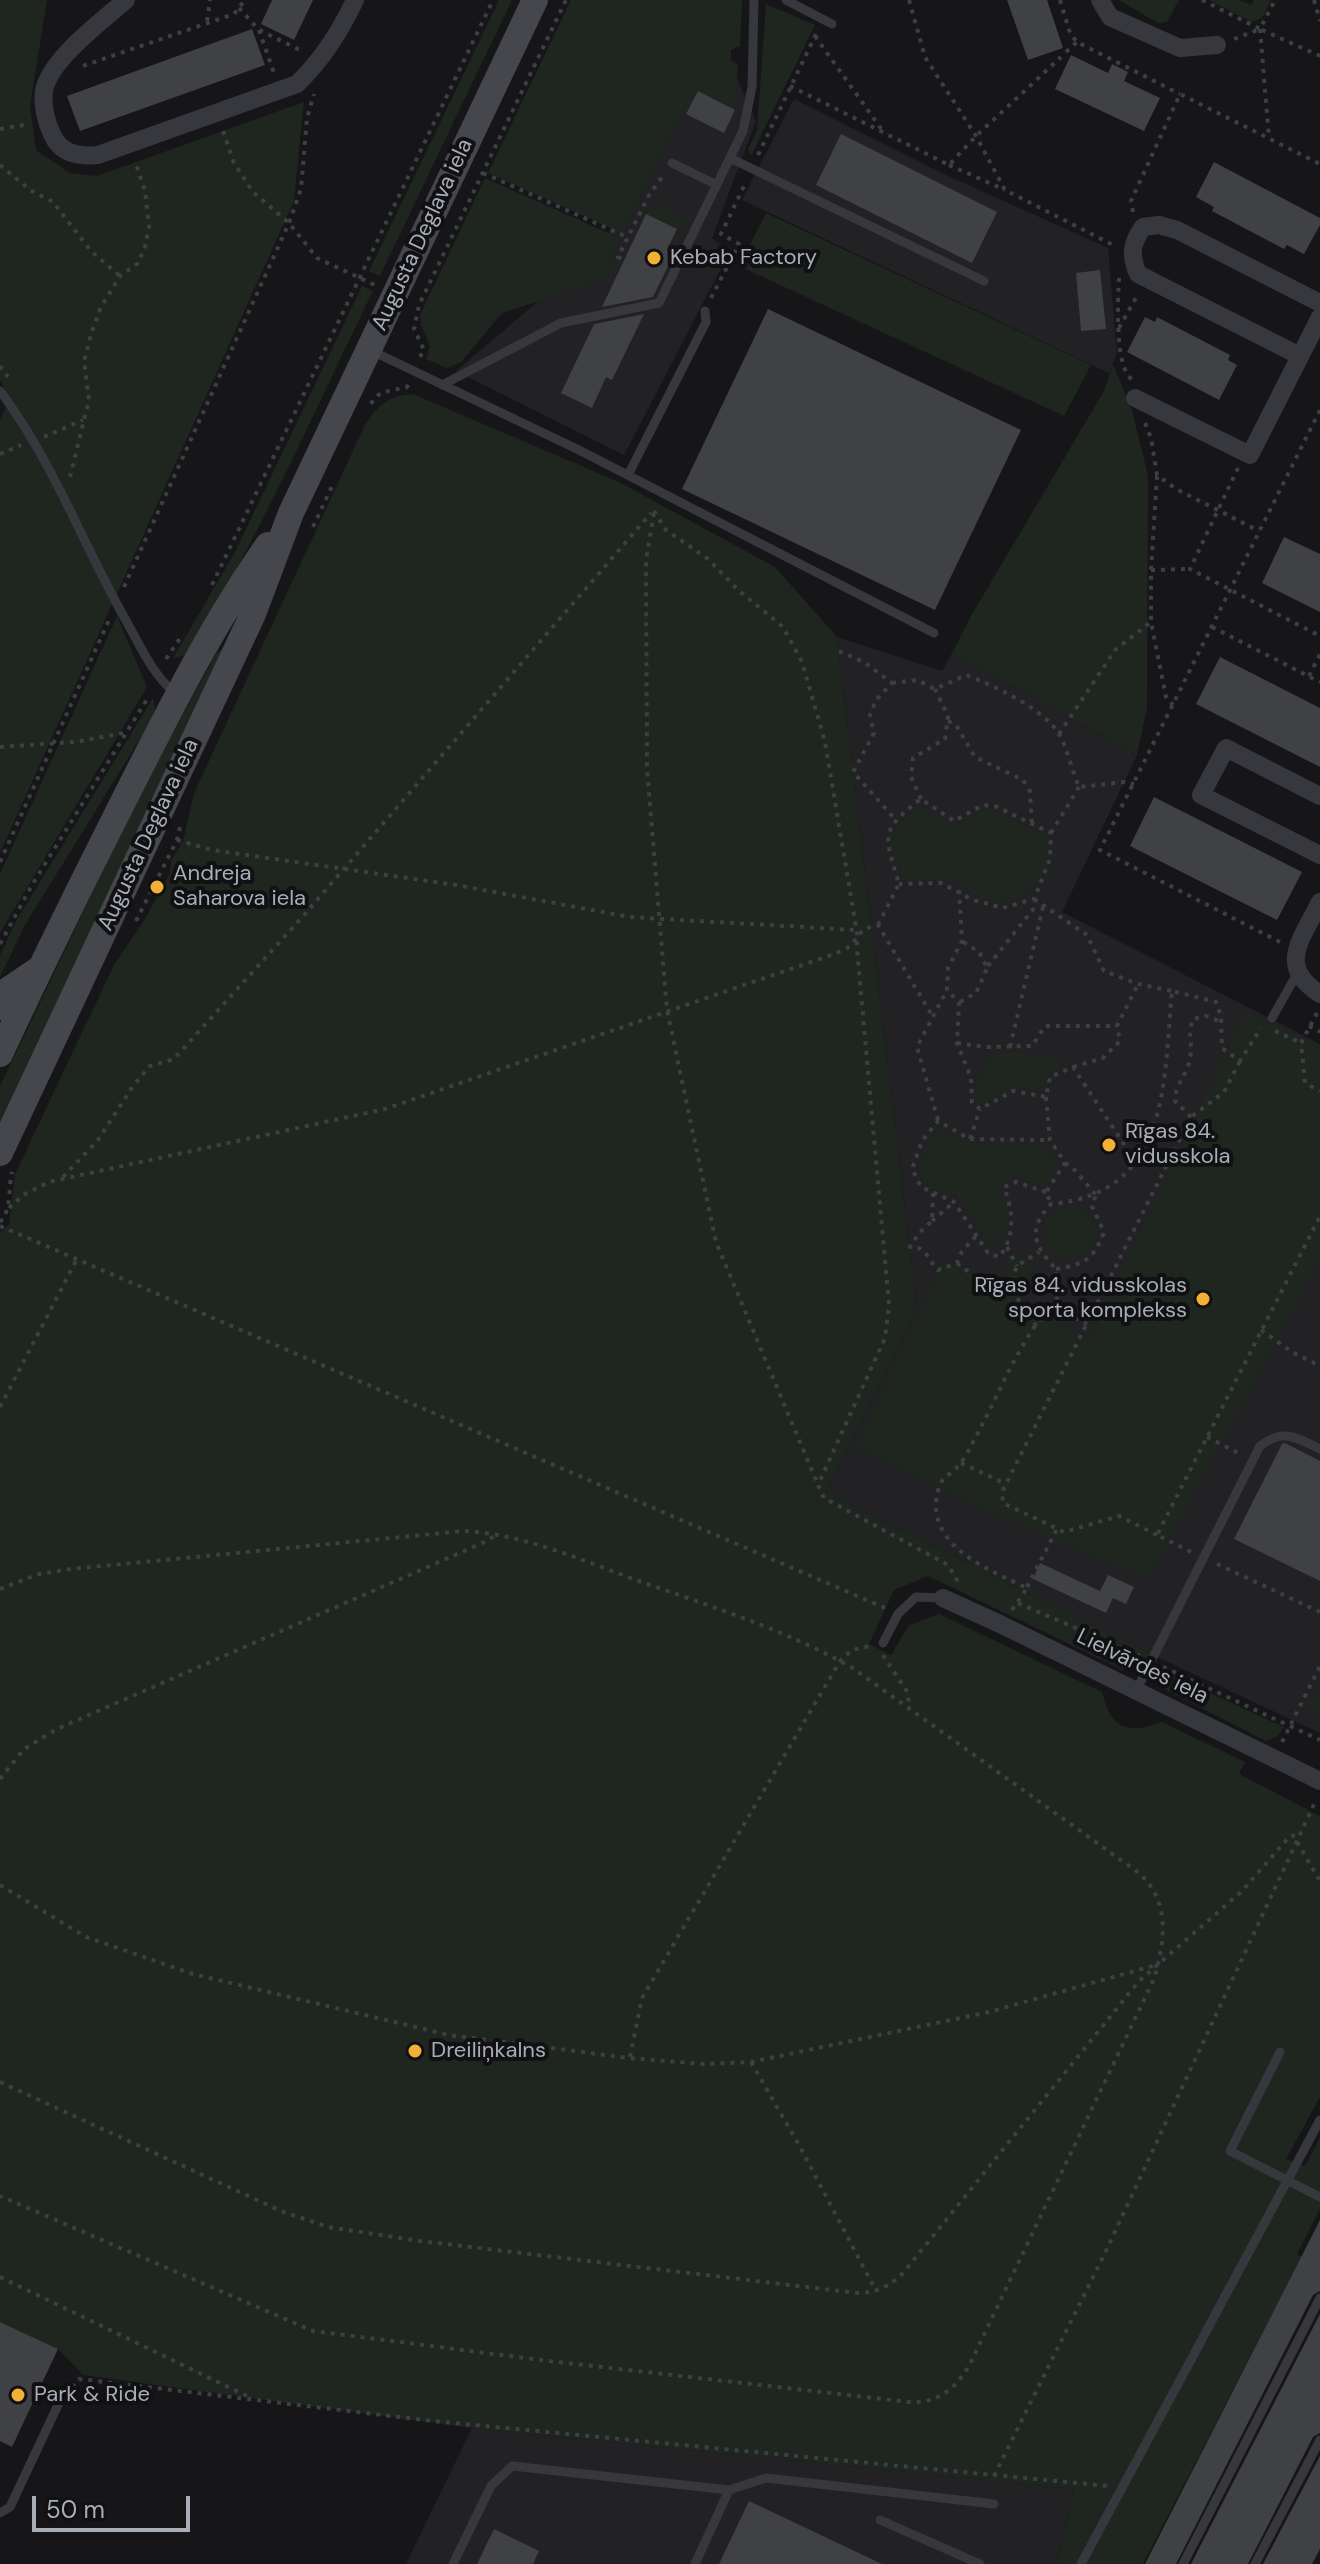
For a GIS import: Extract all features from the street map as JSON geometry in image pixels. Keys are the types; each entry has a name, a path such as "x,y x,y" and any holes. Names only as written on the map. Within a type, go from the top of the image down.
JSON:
{"main road":[{"name":"Augusta Deglava iela","path":"0,1153 253,614 291,513 535,0"},
{"name":"Augusta Deglava iela","path":"0,1054 168,687 291,513"},
{"path":"0,1007 8,990 39,969"}],"street":[{"path":"126,0 68,49 44,88 43,102 52,135 60,147 79,157 98,155 297,84 338,34 355,0"},
{"path":"1100,0 1110,17 1180,48 1217,45"},
{"path":"1300,356 1138,274 1132,259 1133,241 1143,227 1159,225 1177,230 1320,303"},
{"path":"1135,398 1250,455 1320,317"},
{"path":"1320,796 1226,748 1201,795 1320,855"},
{"path":"1320,902 1297,950 1295,963 1297,974 1320,994"},
{"name":"Lielvārdes iela","path":"943,1598 1320,1781"}],"lane":[{"path":"442,385 561,323 659,303 743,131 752,87 754,0"},
{"path":"790,2 828,22"},
{"path":"730,158 984,281"},
{"path":"672,163 717,185"},
{"path":"628,475 706,322 705,311"},
{"path":"368,350 628,475 934,633"},
{"path":"0,391 34,439 117,603 168,687"},
{"path":"1272,1018 1297,974"},
{"path":"1136,1691 1260,1446 1274,1436 1291,1435 1320,1449"},
{"path":"883,1643 898,1614 916,1597 943,1598"},
{"path":"1280,2052 1230,2151 1320,2197"},
{"path":"1081,2564 1320,2120"},
{"path":"1183,2564 1320,2298"},
{"path":"0,2513 10,2507 58,2405"},
{"path":"1255,2564 1320,2440"},
{"path":"453,2564 491,2486 512,2466 729,2490 766,2478 994,2504"},
{"path":"695,2564 729,2490"},
{"path":"880,2520 980,2564"}],"path":[{"path":"207,23 210,0"},
{"path":"207,594 493,0"},
{"path":"217,113 234,163 253,192 289,223 317,258 419,305 566,0"},
{"path":"909,0 925,57 976,136 1005,190"},
{"path":"1060,0 1070,33 1077,42 1320,164"},
{"path":"1202,0 1320,56"},
{"path":"1269,139 1260,29 1275,0"},
{"path":"1314,0 1320,21"},
{"path":"790,2 884,133"},
{"path":"50,78 234,14 242,3 259,30 281,91"},
{"path":"705,311 739,244 721,234 790,86 828,22"},
{"path":"1217,45 1260,29"},
{"path":"0,862 289,223 301,189 307,118 314,98 316,64 259,30"},
{"path":"949,165 1077,42"},
{"path":"790,86 1005,190 1118,250 1123,237"},
{"path":"1143,227 1134,215 1131,201 1180,94"},
{"path":"0,129 48,120"},
{"path":"69,481 89,400 84,361 101,307 120,276 138,263 149,227 145,191 129,144"},
{"path":"670,282 618,257 649,195 672,163"},
{"path":"0,165 30,190 53,202 91,251 120,276"},
{"path":"483,173 627,238"},
{"path":"1120,267 1127,279"},
{"path":"1119,328 1141,288"},
{"path":"1297,950 1100,850 1320,410"},
{"path":"1190,569 1239,466 1250,455"},
{"path":"1157,475 1151,622 1166,697 1173,705"},
{"path":"62,1179 98,1140 133,1086 150,1066 174,1059 344,869 654,511 663,494"},
{"path":"654,511 646,560 647,769 659,921 667,1010 716,1242 824,1498 948,1565 978,1614"},
{"path":"654,511 666,530 708,559 737,589 783,627 802,662 825,742 857,933 889,1305 885,1338 818,1485"},
{"path":"1151,570 1190,569 1320,636"},
{"path":"1059,734 1115,650 1151,622"},
{"path":"1212,627 1320,682"},
{"path":"0,944 32,885 128,732 168,687 168,653 187,629"},
{"path":"839,651 864,662 892,683"},
{"path":"1309,676 1320,654"},
{"path":"935,689 966,675 1033,709 1059,734 1079,787"},
{"path":"895,819 853,772 874,733 870,715 876,700 892,683 917,680 935,689 948,716 945,739 913,758 911,777 921,799 954,821 983,805 995,806 1051,833"},
{"path":"948,721 956,725 975,757 1023,780 1030,791 1032,824"},
{"path":"0,747 76,742 128,732"},
{"path":"1079,787 1125,782 1134,784"},
{"path":"959,1003 976,993 988,966 1036,901 1050,859 1051,833 1079,787"},
{"path":"8,1209 23,1195 49,1182 385,1109 834,954 851,946 857,933 878,925 899,884 887,840 895,819 921,799"},
{"path":"177,840 212,850 456,885 659,921 854,930 857,933"},
{"path":"899,884 941,883 973,900 1003,908 1036,901"},
{"path":"959,890 962,941 948,968 947,990 917,1047 938,1121 970,1139 1050,1140"},
{"path":"1036,901 1087,935 1104,971 1138,984 1216,1002 1222,1048 1240,1061"},
{"path":"1010,1047 1043,907"},
{"path":"878,925 933,1017"},
{"path":"962,941 980,953 982,961 988,966"},
{"path":"1096,1195 1065,1163 1050,1140 1046,1097 1050,1077 1103,1058 1120,1041 1117,1026 1138,984"},
{"path":"947,990 959,1003 957,1043 971,1078 972,1103 980,1109"},
{"path":"1087,1324 1062,1311 1056,1297 1056,1269 1039,1252 1037,1228 1041,1214 1051,1204 1078,1201 1116,1184 1151,1137 1161,1103 1172,991"},
{"path":"1320,1008 1301,1043 1305,1083 1320,1091"},
{"path":"1191,1117 1175,1101 1175,1091 1191,1057 1188,1030 1193,1019 1206,1016 1221,1022"},
{"path":"1301,1043 1262,1025 1224,1092 1191,1117 1002,1492 1003,1503 1064,1532 1119,1516 1320,1612"},
{"path":"957,1043 1032,1046 1045,1026 1117,1026"},
{"path":"1309,1026 1320,1032"},
{"path":"1073,1067 1135,1161"},
{"path":"970,1139 980,1109 1013,1091 1046,1097"},
{"path":"938,1121 922,1141 912,1169 921,1187 954,1202 988,1253 999,1257 1007,1247 1013,1210 1004,1187 1016,1182 1046,1192 1051,1204"},
{"path":"1046,1192 1065,1163"},
{"path":"932,1221 933,1193"},
{"path":"1056,1269 1075,1266 1095,1255 1104,1232 1092,1206 1096,1195"},
{"path":"954,1202 919,1233 910,1247 923,1249 938,1270 957,1263 962,1251 976,1236"},
{"path":"1157,1535 1320,1216"},
{"path":"2,1227 898,1614"},
{"path":"1007,1247 1017,1266"},
{"path":"1007,1290 1017,1266 1039,1252"},
{"path":"0,1407 77,1259"},
{"path":"957,1263 1021,1301 1036,1326"},
{"path":"1027,1588 972,1561 952,1545 941,1526 936,1505 939,1486 960,1463 1027,1337 1056,1297"},
{"path":"1261,1330 1292,1352 1320,1366"},
{"path":"1207,1437 1252,1460"},
{"path":"960,1463 1006,1484"},
{"path":"1000,1624 1027,1588 1057,1529"},
{"path":"0,1589 39,1574 71,1569 464,1531 496,1534 557,1552 758,1624 840,1661 1148,1881 1160,1903 1163,1917 1163,1938 1154,1979 969,2366 949,2391 926,2401 909,2402 549,2361 313,2331 0,2196"},
{"path":"0,1779 24,1749 57,1729 496,1534"},
{"path":"1018,1603 1320,1740"},
{"path":"629,2058 642,1998 840,1661 852,1650 883,1643 883,1657 908,1693 909,1709"},
{"path":"1293,1720 1320,1666"},
{"path":"1313,1680 1320,1683"},
{"path":"994,2476 1112,2239 1320,1791"},
{"path":"0,2082 281,2211 328,2227 420,2241 857,2293 876,2291 904,2272 1139,1981 1241,1892 1290,1836 1300,1835"},
{"path":"1297,1842 1320,1881"},
{"path":"0,1885 86,1937 193,1974 449,2035 629,2058 704,2064 751,2062 989,2012 1158,1965"},
{"path":"751,2062 876,2291"},
{"path":"0,2277 254,2400"},
{"path":"58,2405 79,2379 433,2421 1122,2487"}],"shaded area":[{"path":"0,0 47,0 30,106 36,150 70,173 97,176 304,102 294,201 0,853 0,420 9,399 0,380"},
{"path":"499,0 512,0 380,276 369,271"},
{"path":"571,0 742,0 740,46 731,50 731,61 738,65 735,110 698,91 686,114 680,115 622,233 488,173"},
{"path":"1119,0 1179,0 1167,22 1158,23"},
{"path":"1209,0 1239,0 1251,5 1254,0 1271,0 1262,18 1252,22"},
{"path":"766,4 815,25 751,156 748,149 757,130"},
{"path":"716,31 756,121 712,238 730,251 624,455 456,371 600,249"},
{"path":"794,99 944,174 1108,248 1117,353 1109,373 742,200"},
{"path":"485,178 620,238 610,256 615,269 610,278 502,313 461,362 447,368 426,359 430,346 420,315"},
{"path":"652,202 687,219 681,231 646,214"},
{"path":"766,213 1091,365 1064,416 739,266"},
{"path":"362,286 373,291 238,567 186,655 173,658 235,552"},
{"path":"1113,364 1132,410 1148,476 1147,708 1137,755 952,653 1104,391"},
{"path":"413,394 619,482 775,567 837,637 917,1309 825,1492 1153,1655 1123,1670 928,1576 894,1590 869,1644 891,1655 909,1625 939,1614 1102,1692 1110,1714 1123,1726 1140,1728 1162,1722 1245,1762 1239,1774 1320,1816 1320,2097 1286,2159 1305,2166 1320,2138 1320,2209 1297,2254 1302,2257 1143,2564 1057,2564 1074,2489 472,2428 83,2375 58,2349 0,2322 0,1232 9,1224 15,1174 114,965 145,919 170,873 171,861 183,841 194,793 364,427 384,403"},
{"path":"117,616 147,687 0,933 0,874"},
{"name":"Rīgas 84. vidusskola","path":"837,637 942,671 952,653 1137,755 1062,912 1320,1044 1320,1733 1153,1655 825,1492 917,1309"},
{"path":"227,646 0,1122 0,1086 145,783 217,652"},
{"path":"153,698 155,708 151,721 25,925 0,977 0,955 16,921"},
{"path":"918,806 958,827 974,813 989,808 1046,835 1054,856 1032,887 1002,902 976,896 949,880 905,879 893,856 892,839 900,823"},
{"name":"Rīgas 84. vidusskolas sporta komplekss","path":"1246,1011 1320,1050 1320,1258 1149,1579 1023,1527 855,1447 944,1260 1089,1338"},
{"path":"1014,1052 1034,1056 1053,1055 1064,1069 1047,1075 1040,1092 1012,1085 982,1106 974,1097 975,1083 992,1055"},
{"path":"940,1127 977,1145 1008,1141 1045,1146 1060,1165 1044,1188 1017,1176 1000,1186 1009,1211 1005,1242 994,1246 984,1237 958,1196 928,1188 919,1174 926,1142"},
{"path":"1069,1208 1087,1216 1095,1234 1087,1252 1069,1260 1051,1252 1043,1234 1051,1216"},
{"path":"1017,1253 1027,1257 1031,1267 1027,1277 1017,1281 1007,1277 1003,1267 1007,1257"},
{"path":"1160,1670 1284,1727 1278,1736 1266,1741 1166,1690"},
{"path":"1317,1688 1320,1689 1320,1719 1306,1712"},
{"path":"472,2428 1074,2489 1057,2564 406,2564"}],"building":[{"path":"272,0 313,0 294,40 261,24"},
{"path":"1007,0 1047,0 1063,48 1028,60"},
{"path":"252,29 265,65 80,131 67,96"},
{"path":"1071,55 1108,73 1112,64 1128,72 1124,81 1160,98 1144,131 1055,89"},
{"path":"698,91 735,110 724,133 686,114"},
{"path":"841,134 997,212 972,263 816,185"},
{"path":"1214,162 1320,218 1320,225 1304,254 1287,245 1284,249 1212,211 1214,207 1196,197"},
{"path":"646,214 677,229 667,250 674,254 653,297 602,307"},
{"path":"1100,270 1106,329 1081,331 1076,273"},
{"path":"768,309 1021,430 935,610 682,489"},
{"path":"644,314 612,380 606,377 592,408 561,393 594,324"},
{"path":"1145,317 1155,322 1157,317 1230,355 1228,360 1237,365 1219,400 1127,352"},
{"path":"1284,537 1320,554 1320,612 1262,583"},
{"path":"1220,657 1320,708 1320,767 1196,704"},
{"path":"1154,797 1302,872 1277,920 1130,846"},
{"path":"1285,1443 1320,1461 1320,1581 1234,1539"},
{"path":"1040,1563 1100,1591 1108,1575 1134,1587 1126,1604 1113,1598 1106,1613 1033,1579"},
{"path":"1320,2220 1320,2291 1313,2295 1176,2564 1145,2564"},
{"path":"1320,2314 1320,2433 1313,2437 1248,2564 1191,2564"},
{"name":"Park & Ride","path":"0,2322 58,2349 12,2447 0,2441"},
{"path":"1320,2456 1320,2549 1312,2564 1263,2564"},
{"path":"749,2501 882,2564 719,2564"},
{"path":"494,2529 539,2551 533,2564 477,2564"}],"place":[{"name":"Kebab Factory","path":"654,258"},
{"name":"Andreja Saharova iela","path":"157,887"},
{"name":"Rīgas 84. vidusskola","path":"1109,1145"},
{"name":"Rīgas 84. vidusskolas sporta komplekss","path":"1203,1299"},
{"name":"Dreiliņkalns","path":"415,2051"},
{"name":"Park & Ride","path":"18,2395"}]}
